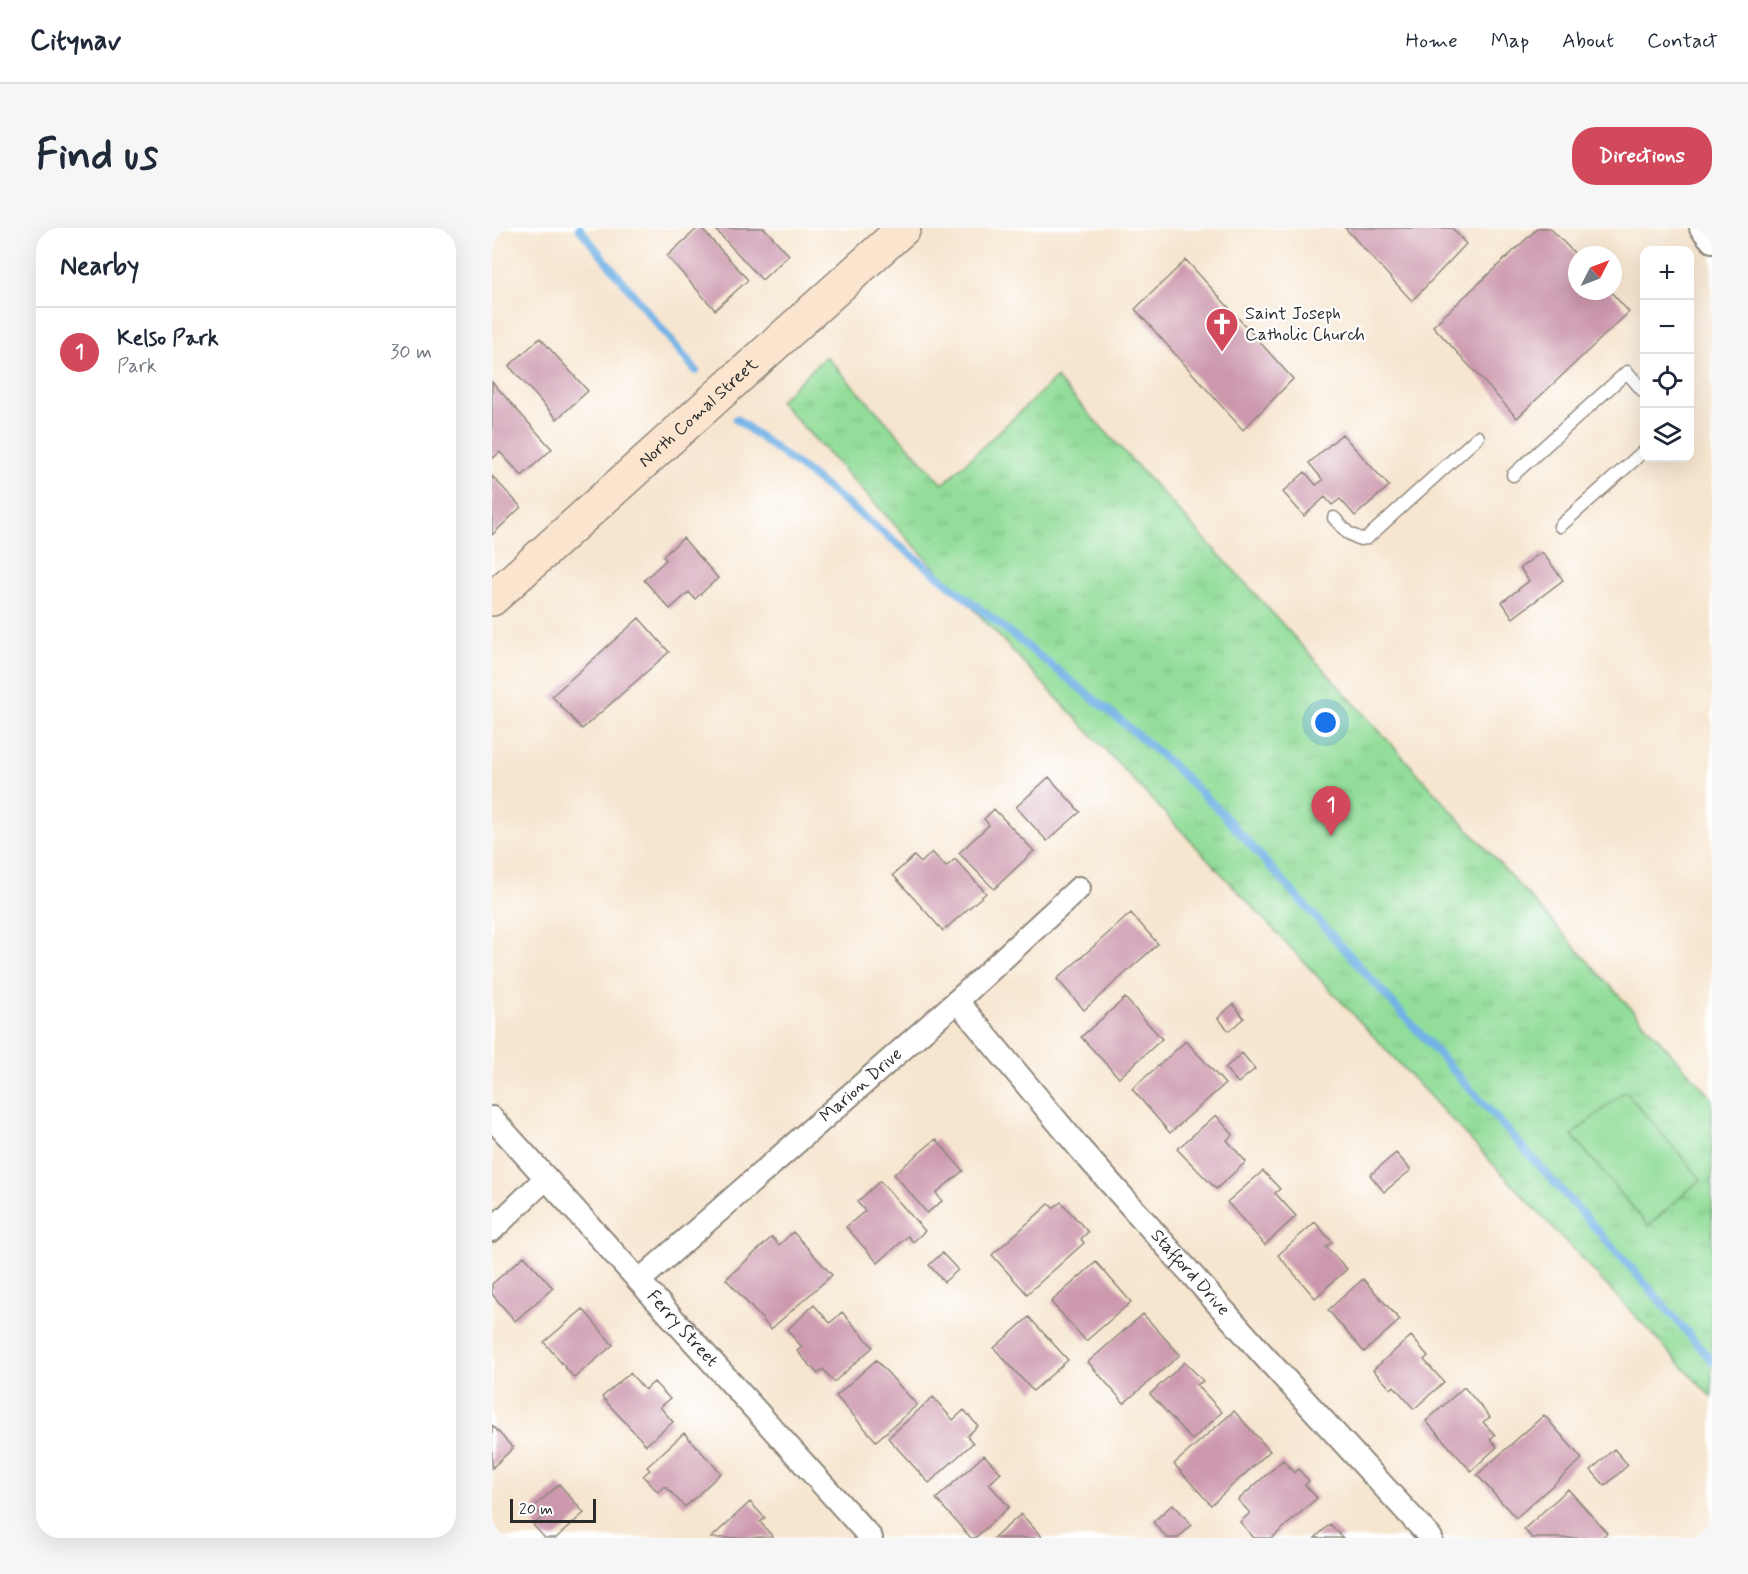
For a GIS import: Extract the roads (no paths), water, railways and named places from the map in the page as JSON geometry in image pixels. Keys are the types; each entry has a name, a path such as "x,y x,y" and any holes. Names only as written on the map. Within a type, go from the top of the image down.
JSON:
{"street":[{"name":"North Comal Street","path":"492,599 904,228"},
{"path":"1701,228 1712,241"},
{"name":"Marion Drive","path":"639,1281 957,1001 1079,888"},
{"name":"Stafford Drive","path":"957,1001 1081,1150 1264,1357 1431,1538"},
{"name":"Ferry Street","path":"492,1118 871,1538"},
{"path":"492,1230 546,1178"}],"lane":[{"path":"1513,475 1627,372 1640,387"},
{"path":"1334,518 1348,533 1360,539 1367,538 1478,437"},
{"path":"1560,526 1640,455"}],"waterway":[{"path":"579,228 696,371"},
{"path":"736,419 812,476 1119,719 1169,762 1219,810 1633,1270 1712,1361"}],"place":[{"name":"Saint Joseph Catholic Church","path":"1222,353"},
{"name":"Kelso Park","path":"1331,836"}]}
